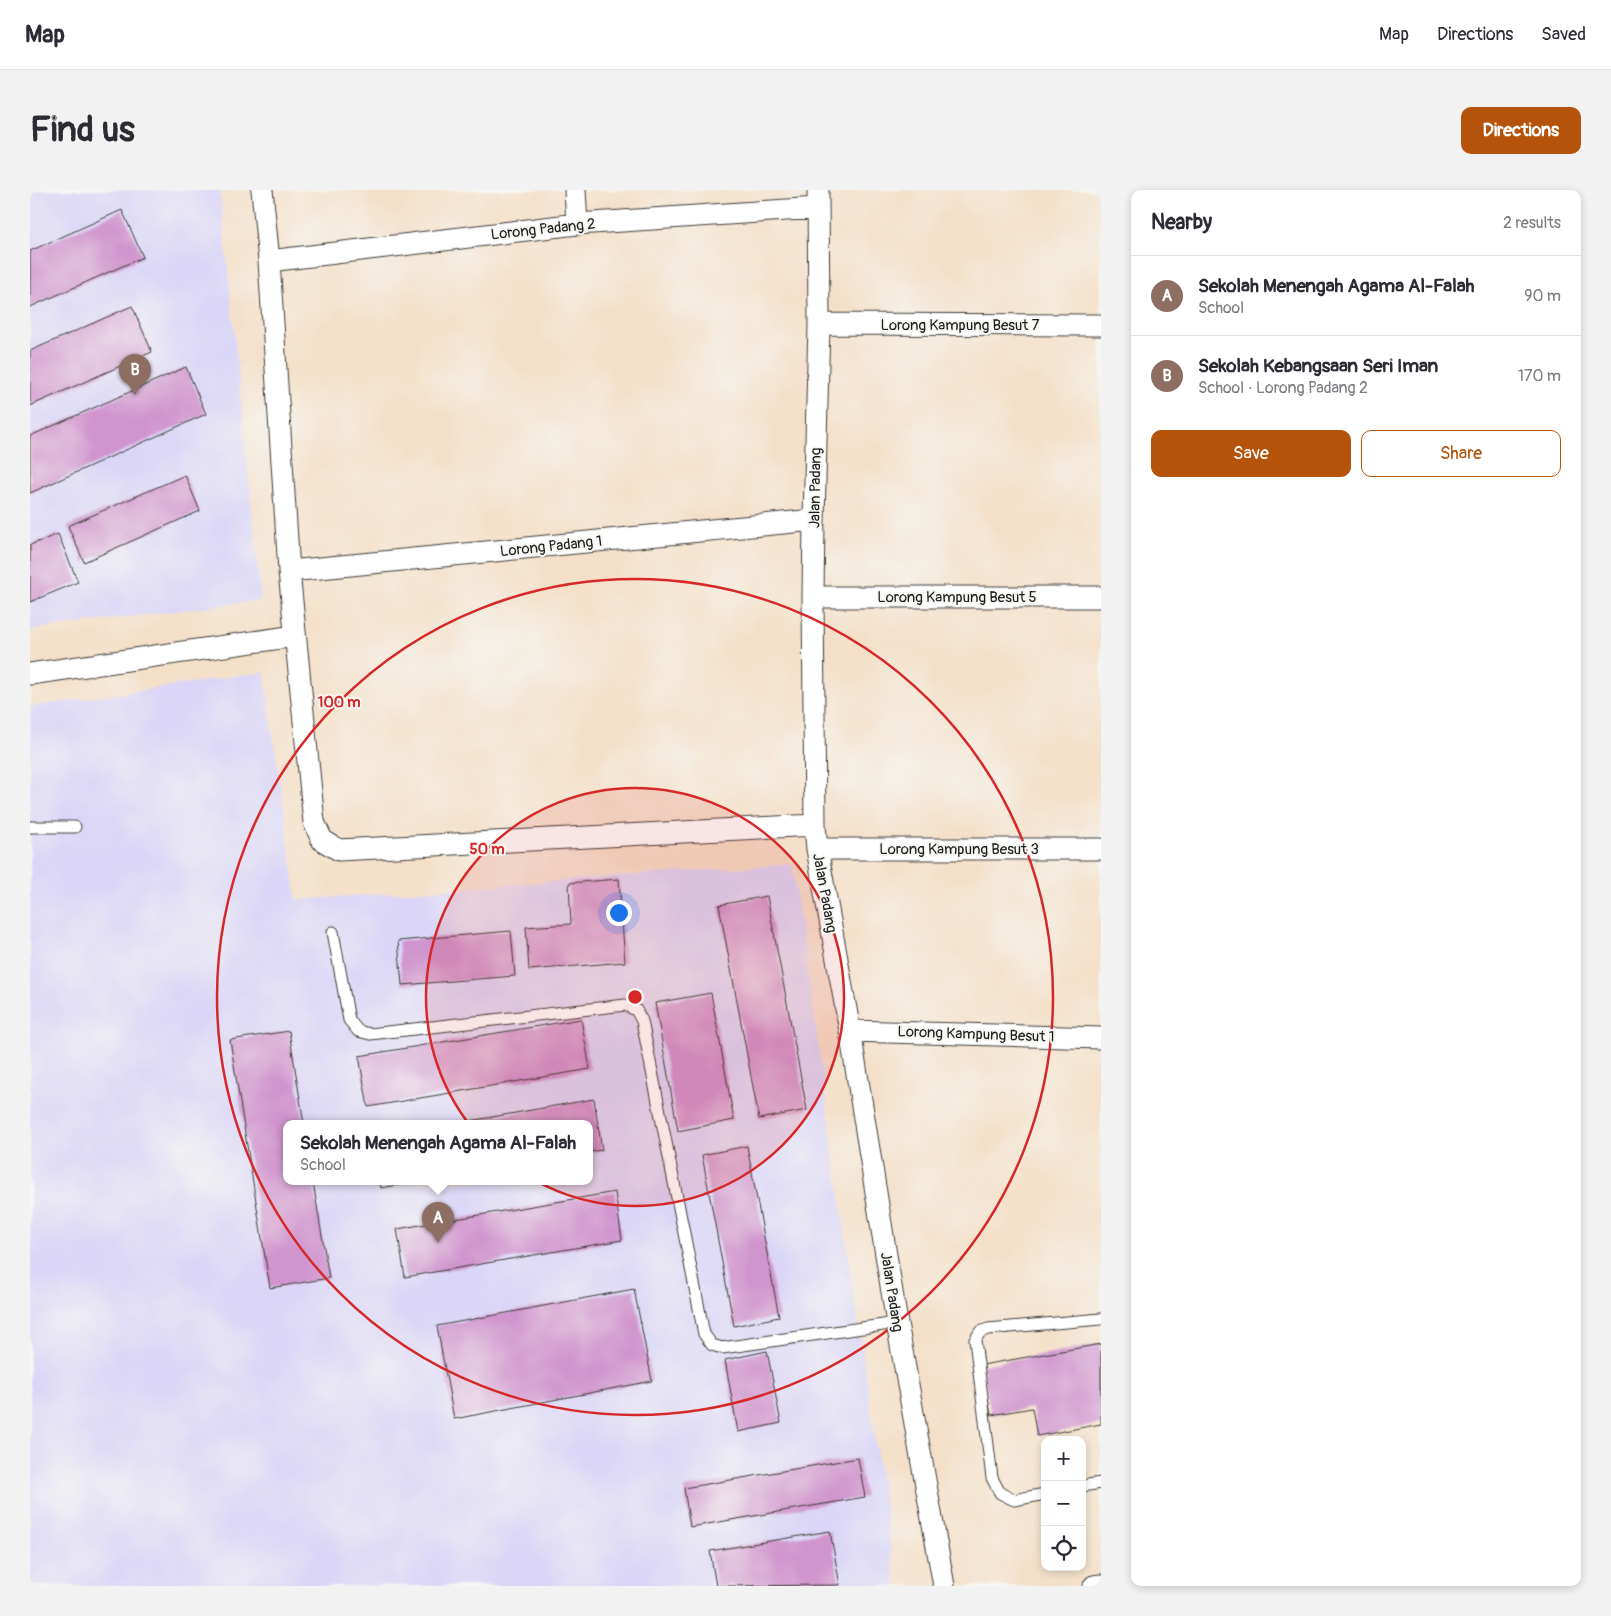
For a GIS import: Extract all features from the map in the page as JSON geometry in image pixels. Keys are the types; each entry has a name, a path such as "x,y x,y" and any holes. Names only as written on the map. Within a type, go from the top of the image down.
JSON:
{"street":[{"path":"262,190 269,261 289,571 314,822 322,840 339,850 816,825"},
{"path":"575,190 577,224"},
{"name":"Lorong Padang 2","path":"269,261 577,224 818,199"},
{"name":"Jalan Padang","path":"818,199 819,324 813,597 817,849 850,1030 897,1322 944,1586"},
{"name":"Lorong Kampung Besut 7","path":"819,324 1101,325"},
{"name":"Lorong Padang 1","path":"289,571 814,520"},
{"name":"Lorong Kampung Besut 5","path":"813,597 1101,597"},
{"path":"30,674 295,636"},
{"name":"Lorong Kampung Besut 3","path":"817,849 1101,849"},
{"name":"Lorong Kampung Besut 1","path":"850,1030 1101,1038"},
{"path":"1094,1586 1101,1585"}],"lane":[{"path":"30,827 75,826"},
{"path":"333,932 349,1020 358,1031 370,1034 625,1005 636,1010 642,1021 704,1334 712,1345 722,1348 897,1322"},
{"path":"1041,1495 1014,1500 1000,1492 992,1478 975,1340 980,1332 988,1329 1101,1319"},
{"path":"1086,1485 1101,1483"}],"shaded area":[{"path":"30,190 220,190 261,600 30,630"},
{"path":"264,672 297,900 792,864 896,1586 30,1586 30,707"}],"building":[{"path":"122,210 143,257 30,307 30,251"},
{"path":"132,306 152,352 30,406 30,351"},
{"path":"186,367 206,414 30,493 30,436"},
{"path":"185,475 200,511 84,562 68,526"},
{"path":"58,534 78,582 30,602 30,545"},
{"path":"619,879 625,962 529,970 526,927 571,924 569,883"},
{"path":"767,896 807,1110 759,1119 719,905"},
{"path":"511,931 515,976 402,985 398,941"},
{"path":"711,993 734,1120 678,1131 655,1003"},
{"path":"581,1019 590,1069 368,1107 359,1056"},
{"path":"289,1031 303,1120 283,1120 283,1185 314,1185 329,1278 270,1288 230,1040"},
{"path":"594,1099 602,1150 593,1151 593,1120 476,1120"},
{"path":"747,1146 779,1317 734,1326 702,1155"},
{"path":"380,1185 398,1185 381,1188"},
{"path":"615,1192 622,1240 405,1277 397,1229"},
{"path":"634,1289 652,1381 454,1419 437,1326"},
{"path":"1101,1344 1101,1424 1037,1436 1032,1408 991,1415 982,1365"},
{"path":"767,1351 781,1423 738,1432 725,1360"},
{"path":"858,1458 865,1497 690,1527 684,1488"},
{"path":"830,1531 840,1585 716,1586 710,1551"}],"place":[{"name":"Sekolah Kebangsaan Seri Iman","path":"135,395"},
{"name":"Sekolah Menengah Agama Al-Falah","path":"438,1243"}]}
